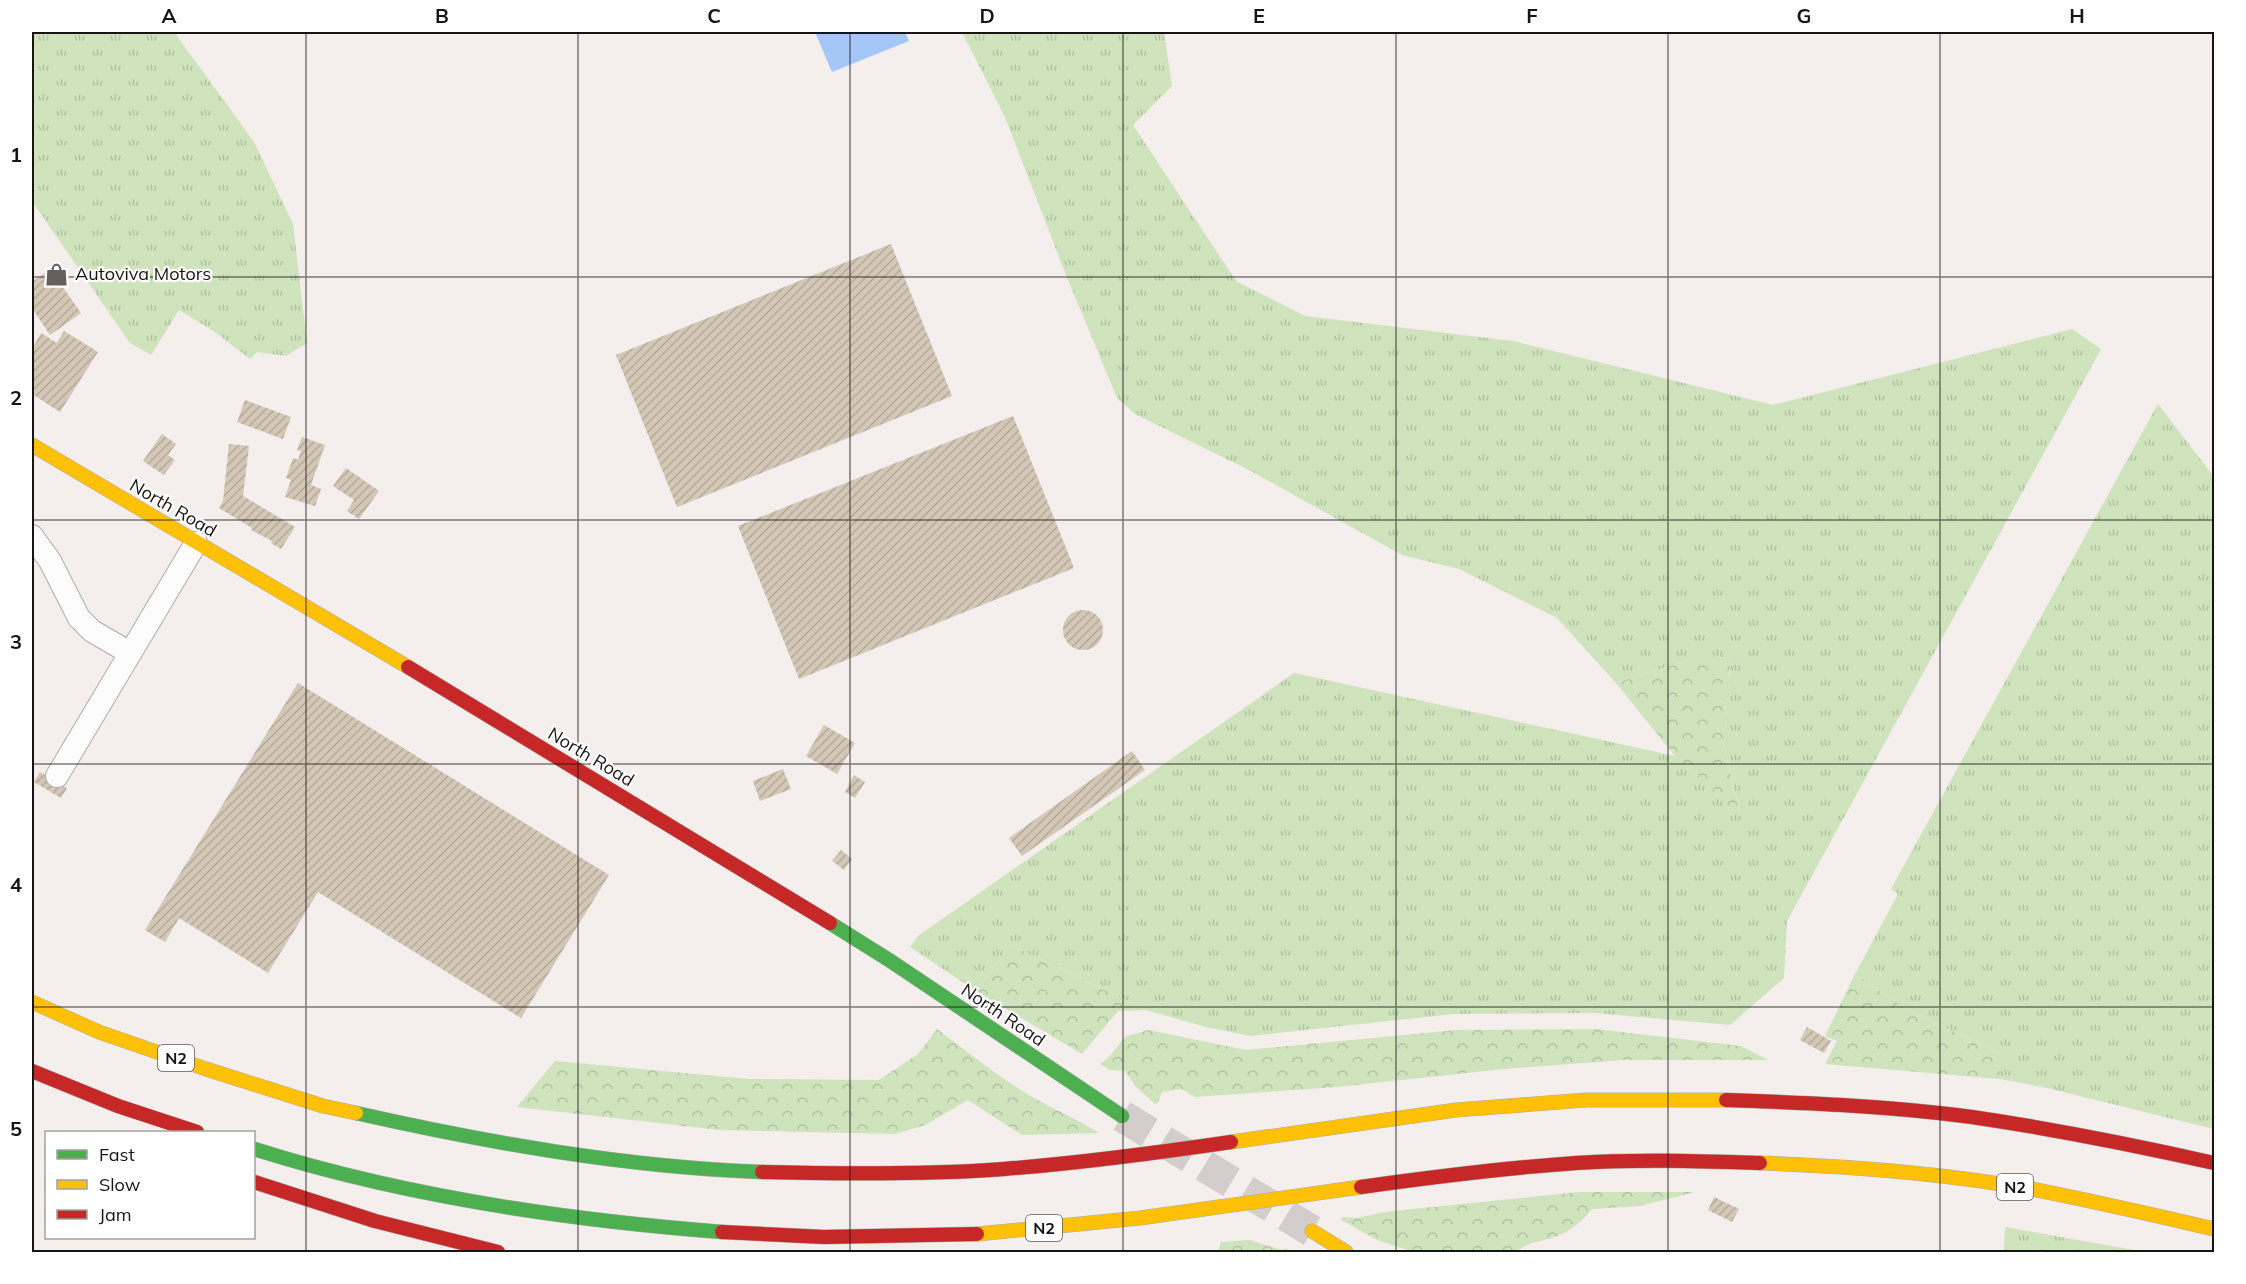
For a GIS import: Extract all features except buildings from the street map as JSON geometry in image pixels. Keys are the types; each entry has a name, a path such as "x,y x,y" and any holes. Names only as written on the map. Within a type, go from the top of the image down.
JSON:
{"main road":[{"name":"North Road","path":"32,445 307,607 730,862 889,960 1122,1116"},
{"name":"N2","path":"32,1002 99,1032 323,1106 435,1131 560,1152 714,1170 828,1174 1003,1169 1118,1158 1456,1110 1586,1100 1705,1098 1845,1104 1971,1117 2130,1144 2214,1163"},
{"path":"32,1071 118,1106 194,1131"},
{"name":"N2","path":"255,1149 334,1173 514,1209 623,1223 718,1231 823,1236 953,1234 1048,1228 1179,1213 1502,1169 1630,1161 1759,1163 1915,1173 2028,1189 2214,1229"},
{"path":"255,1182 386,1225 498,1252"},
{"path":"1312,1231 1346,1252"}],"street":[{"path":"32,536 50,561 79,618 92,631 130,653"},
{"path":"57,776 196,543"}],"green space":[{"path":"32,32 174,32 254,142 293,224 307,343 286,356 257,352 250,359 215,332 179,310 151,355 130,343 32,201"},
{"path":"962,32 1164,32 1172,86 1133,125 1236,281 1305,316 1513,341 1773,405 2072,329 2101,349 1787,921 1784,978 1730,1025 1595,1013 1454,1014 1250,1036 1206,1027 1146,1010 1011,945 976,991 910,947 918,936 1294,673 1675,756 1740,815 1724,743 1731,655 1685,661 1616,683 1557,618 1459,569 1402,555 1247,469 1135,414 1117,398 1066,275 1005,117"},
{"path":"2158,404 2214,477 2214,1129 2047,1088 2000,1079 2000,1054 1903,1007 1855,974 1898,894 1891,889"},
{"path":"1731,654 1724,743 1740,816 1675,756 1616,683 1685,661"},
{"path":"1011,945 1146,1010 1118,1011 1082,1054 976,991"},
{"path":"1855,974 1903,1007 2000,1054 2000,1079 1825,1064 1837,1041 1825,1036"},
{"path":"937,1029 991,1070 1034,1098 1099,1133 1022,1135 968,1100 925,1125 895,1134 720,1130 517,1107 555,1061 749,1079 879,1080 918,1054"},
{"path":"1596,1029 1741,1046 1768,1060 1622,1060 1504,1069 1336,1087 1195,1097 1181,1089 1162,1092 1155,1104 1136,1087 1125,1071 1110,1070 1100,1064 1109,1057 1125,1037 1148,1030 1246,1050 1457,1030"},
{"path":"1580,1192 1695,1192 1640,1206 1592,1209 1566,1232 1528,1245 1516,1252 1414,1252 1377,1240 1340,1219 1358,1218 1383,1212"},
{"path":"2005,1227 2134,1250 2143,1252 2004,1252"},
{"path":"1250,1240 1282,1250 1286,1248 1291,1252 1218,1252 1221,1242"}],"water":[{"path":"815,32 905,32 909,41 832,72"}],"tunnel":[{"path":"1122,1116 1312,1231"}],"traffic: fast":[{"path":"830,923 1122,1116"},
{"path":"356,1113 507,1144 558,1152 659,1165 762,1172"},
{"path":"255,1149 369,1181 486,1204 604,1221 722,1232"}],"traffic: slow":[{"path":"32,445 408,667"},
{"path":"32,1002 99,1032 206,1069 323,1106 356,1113"},
{"path":"1231,1142 1456,1110 1586,1100 1726,1100"},
{"path":"1760,1163 1896,1171 1997,1183 2077,1198 2214,1229"},
{"path":"977,1234 1140,1218 1361,1187"},
{"path":"1312,1231 1346,1252"}],"traffic: jam":[{"path":"408,667 830,923"},
{"path":"32,1071 118,1106 194,1131"},
{"path":"1726,1100 1880,1108 1972,1117 2093,1138 2214,1163"},
{"path":"762,1172 883,1174 974,1171 1089,1161 1231,1142"},
{"path":"1361,1187 1468,1173 1576,1163 1645,1161 1760,1163"},
{"path":"255,1182 375,1221 498,1252"},
{"path":"722,1232 824,1237 977,1234"}],"place":[{"name":"Autoviva Motors","path":"57,274"}]}
